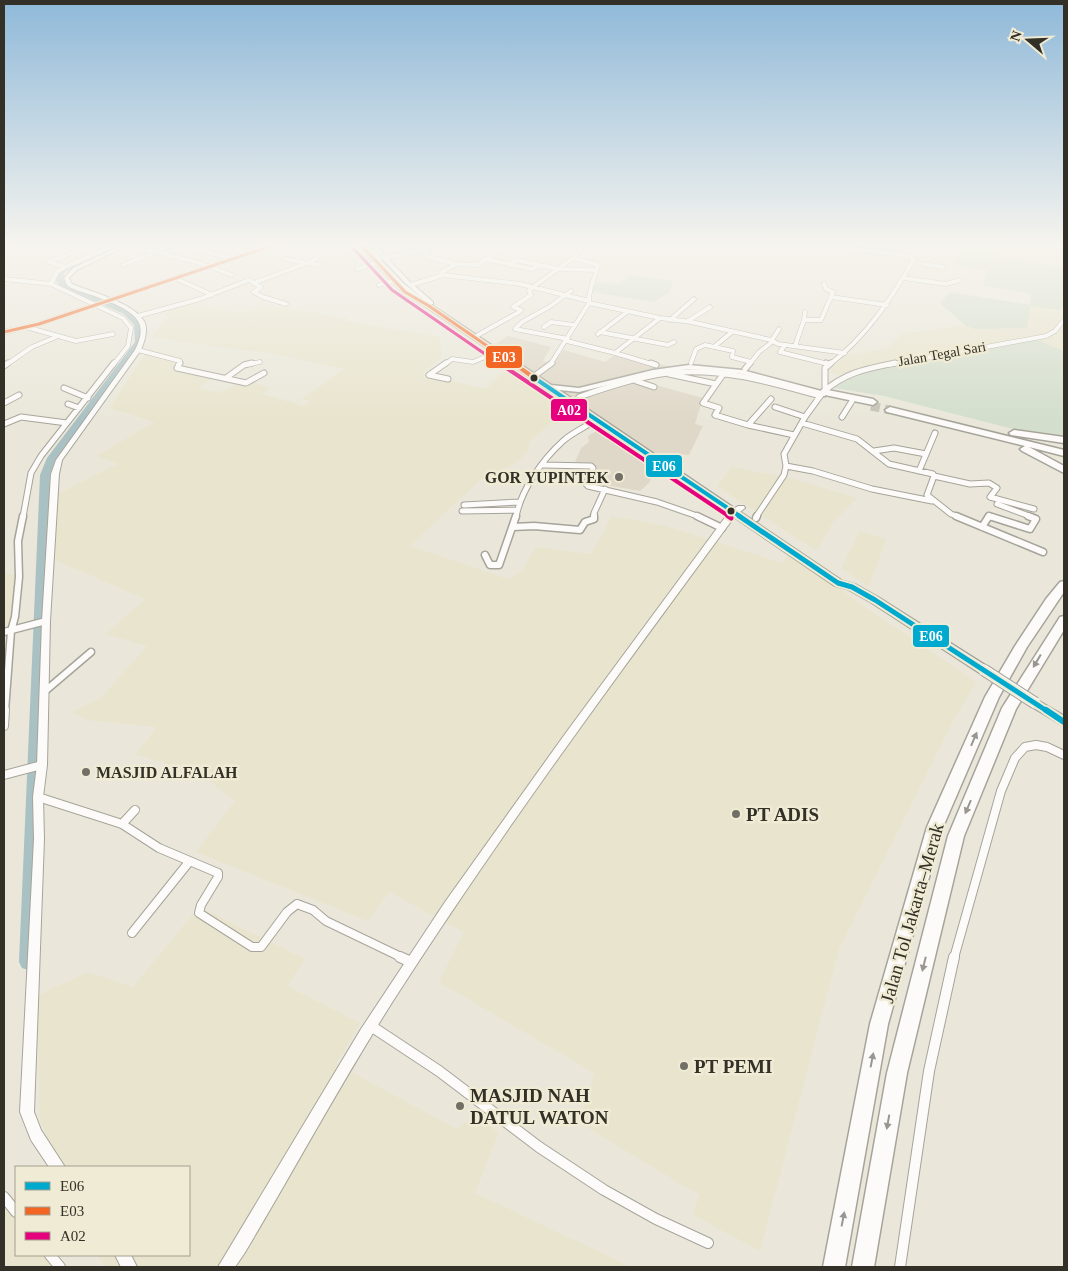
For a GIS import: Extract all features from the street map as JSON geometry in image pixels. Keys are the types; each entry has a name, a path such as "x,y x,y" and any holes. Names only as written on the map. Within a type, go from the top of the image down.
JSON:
{"highway":[{"path":"431,305 486,342"},
{"path":"431,305 551,386 579,394 619,432"},
{"path":"551,386 579,394 678,368 725,372 821,392 872,404 852,401 821,392"},
{"path":"579,394 596,420 619,432 738,510 838,582 852,587 1064,722"},
{"path":"891,409 1064,449"},
{"path":"958,425 1064,440"},
{"path":"958,425 1064,453"},
{"path":"958,425 1024,448 1064,470"},
{"path":"738,510 756,518 844,578 852,587"},
{"path":"1050,602 1064,574"},
{"name":"Jalan Tol Jakarta–Merak","path":"834,1267 879,1024 935,827 992,697 1021,646 1050,602 1064,586"},
{"name":"Jalan Tol Jakarta–Merak","path":"864,1267 897,1073 956,836 1009,708 1064,620"}],"street":[{"path":"4,726 7,632 15,617 19,577 18,541 31,472 78,408 88,398 128,346 131,333 128,322 123,318 92,303"},
{"path":"4,332 26,327 99,303"},
{"path":"57,1166 44,1150 32,1128 27,1112 39,839 38,796 44,692 45,622 55,474 59,460 138,350 143,335 142,323 138,316 114,303"},
{"path":"138,316 183,303"},
{"path":"478,335 521,310 513,307 519,303"},
{"path":"555,303 522,322 515,329 567,340 656,365"},
{"path":"536,376 550,365 588,303"},
{"path":"594,303 627,312 670,320 687,321 785,345 845,353"},
{"path":"670,320 690,303"},
{"path":"804,320 821,320 828,303"},
{"path":"876,303 888,305"},
{"path":"756,518 782,479 786,466 784,455 794,435 821,392 824,370 828,364 845,353 888,305"},
{"path":"687,321 710,307"},
{"path":"627,312 599,334 668,345 674,342"},
{"path":"795,346 805,312"},
{"path":"615,353 660,318"},
{"name":"Jalan Tegal Sari","path":"821,392 841,377 866,368 1046,336 1055,331 1064,320"},
{"path":"544,327 552,322 574,326"},
{"path":"26,327 74,341 113,334"},
{"path":"745,369 772,341 779,330"},
{"path":"715,346 732,332"},
{"path":"4,366 36,344 56,337"},
{"path":"785,345 780,352 828,364"},
{"path":"691,363 694,352 699,346 715,346 733,351 732,357 751,362"},
{"path":"138,350 180,361 177,368 246,383 264,373"},
{"path":"448,380 429,375 452,359 472,362 499,351"},
{"path":"226,378 244,365 260,362"},
{"path":"579,394 668,373 725,372"},
{"path":"725,372 704,404 719,408 715,415 748,425 794,435"},
{"path":"668,373 716,384"},
{"path":"636,381 654,387"},
{"path":"64,388 88,398"},
{"path":"4,403 19,395"},
{"path":"748,425 771,399"},
{"path":"842,417 852,401"},
{"path":"68,404 78,408"},
{"path":"775,407 805,417"},
{"path":"4,424 21,417 67,423"},
{"path":"485,554 490,566 500,565 506,539 512,527 519,502 543,465 560,444 596,420"},
{"path":"802,423 846,435 874,451 889,464 908,470 919,470 934,476 974,484 984,479 997,486 990,497 997,503 1036,518 1030,529 989,516 982,527"},
{"path":"919,470 935,433"},
{"path":"874,451 894,448 926,454"},
{"path":"543,465 591,466 593,468 587,485 662,502 687,511 722,528"},
{"path":"786,466 813,471 872,489 932,501"},
{"path":"934,476 927,495 950,514 1043,552"},
{"path":"512,527 534,526 580,530 585,522 594,519 594,513 605,489"},
{"path":"464,504 519,502"},
{"path":"997,503 1034,509"},
{"path":"462,511 517,510"},
{"path":"226,1267 239,1249 411,962 519,808 722,528 738,510"},
{"path":"7,632 45,622"},
{"path":"44,692 91,652"},
{"path":"900,1267 934,1043 965,915 1004,784 1013,760 1028,745 1046,746 1064,756"},
{"path":"4,775 39,765"},
{"path":"38,796 122,824 154,845 188,862 219,874 198,911 201,916 252,947 261,947 287,912 297,904 313,910 326,921 411,962"},
{"path":"122,824 135,810"},
{"path":"132,933 188,862"},
{"path":"371,1026 439,1072 539,1148 604,1190 656,1219 708,1243"},
{"path":"4,1196 15,1211"},
{"path":"51,1256 60,1267"}],"shaded area":[{"path":"191,303 243,313 261,305 347,318 345,321 440,337 442,357 421,374 486,389 512,364 572,404 528,443 529,451 515,463 480,480 410,546 508,579 522,571 536,547 591,554 612,516 666,526 782,563 791,553 862,605 976,682 952,723 839,949 760,1251 693,1215 699,1195 580,1123 594,1073 439,982 464,932 389,892 368,921 196,852 235,801 202,775 136,754 157,727 87,720 73,712 101,698 147,646 106,634 145,599 56,560 55,495 118,464 96,456 155,422 110,408 148,349 176,357 173,365 218,375 198,388 220,393 245,380 271,388 262,394 304,406 311,401 302,399 344,369 270,353 153,337 168,316 162,310"},
{"path":"1064,305 1064,351 1034,339 847,377 827,371 841,357 887,348 902,334 965,325 974,329 1027,328 1030,306 1060,310"},
{"path":"508,336 551,347 543,361 552,364 564,350 605,362 619,352 674,368 630,378 703,398 695,424 703,426 689,455 666,453 649,483 640,491 589,482 593,463 575,462 581,448 589,442 588,436 605,426 489,348"},
{"path":"732,467 789,478 857,498 833,522 818,550 800,541 717,486"},
{"path":"860,531 886,539 869,587 841,568"},
{"path":"4,574 17,575 17,630 4,632"},
{"path":"199,907 305,959 287,986 360,1023 336,1064 457,1129 478,1113 498,1134 475,1193 631,1267 104,1267 98,1256 190,1256 190,1166 60,1166 40,1121 37,996 87,972 133,987"},
{"path":"4,1201 15,1217 15,1256 44,1256 52,1267 4,1267"}],"green space":[{"path":"940,303 1020,303 1030,305 1030,303 1064,303 1060,310 1030,306 1027,328 974,329 965,325"},
{"path":"1035,339 1064,351 1064,435 1013,429 884,396 834,388 847,377 864,370"}],"waterway":[{"path":"28,962 45,475 50,460 139,342 138,325 134,319 127,312 107,303"}],"tunnel":[{"path":"871,406 890,410"}],"transit line":[{"name":"E03","path":"4,332 39,324 101,303"},
{"name":"A02","path":"409,303 731,518"},
{"name":"E03","path":"424,303 533,377"},
{"name":"E06","path":"533,377 838,583 852,587 875,600 1064,722"}],"place":[{"name":"GOR YUPINTEK","path":"619,477"},
{"name":"MASJID ALFALAH","path":"86,772"},
{"name":"PT ADIS","path":"736,814"},
{"name":"PT PEMI","path":"684,1066"},
{"name":"MASJID NAH DATUL WATON","path":"460,1106"}]}
